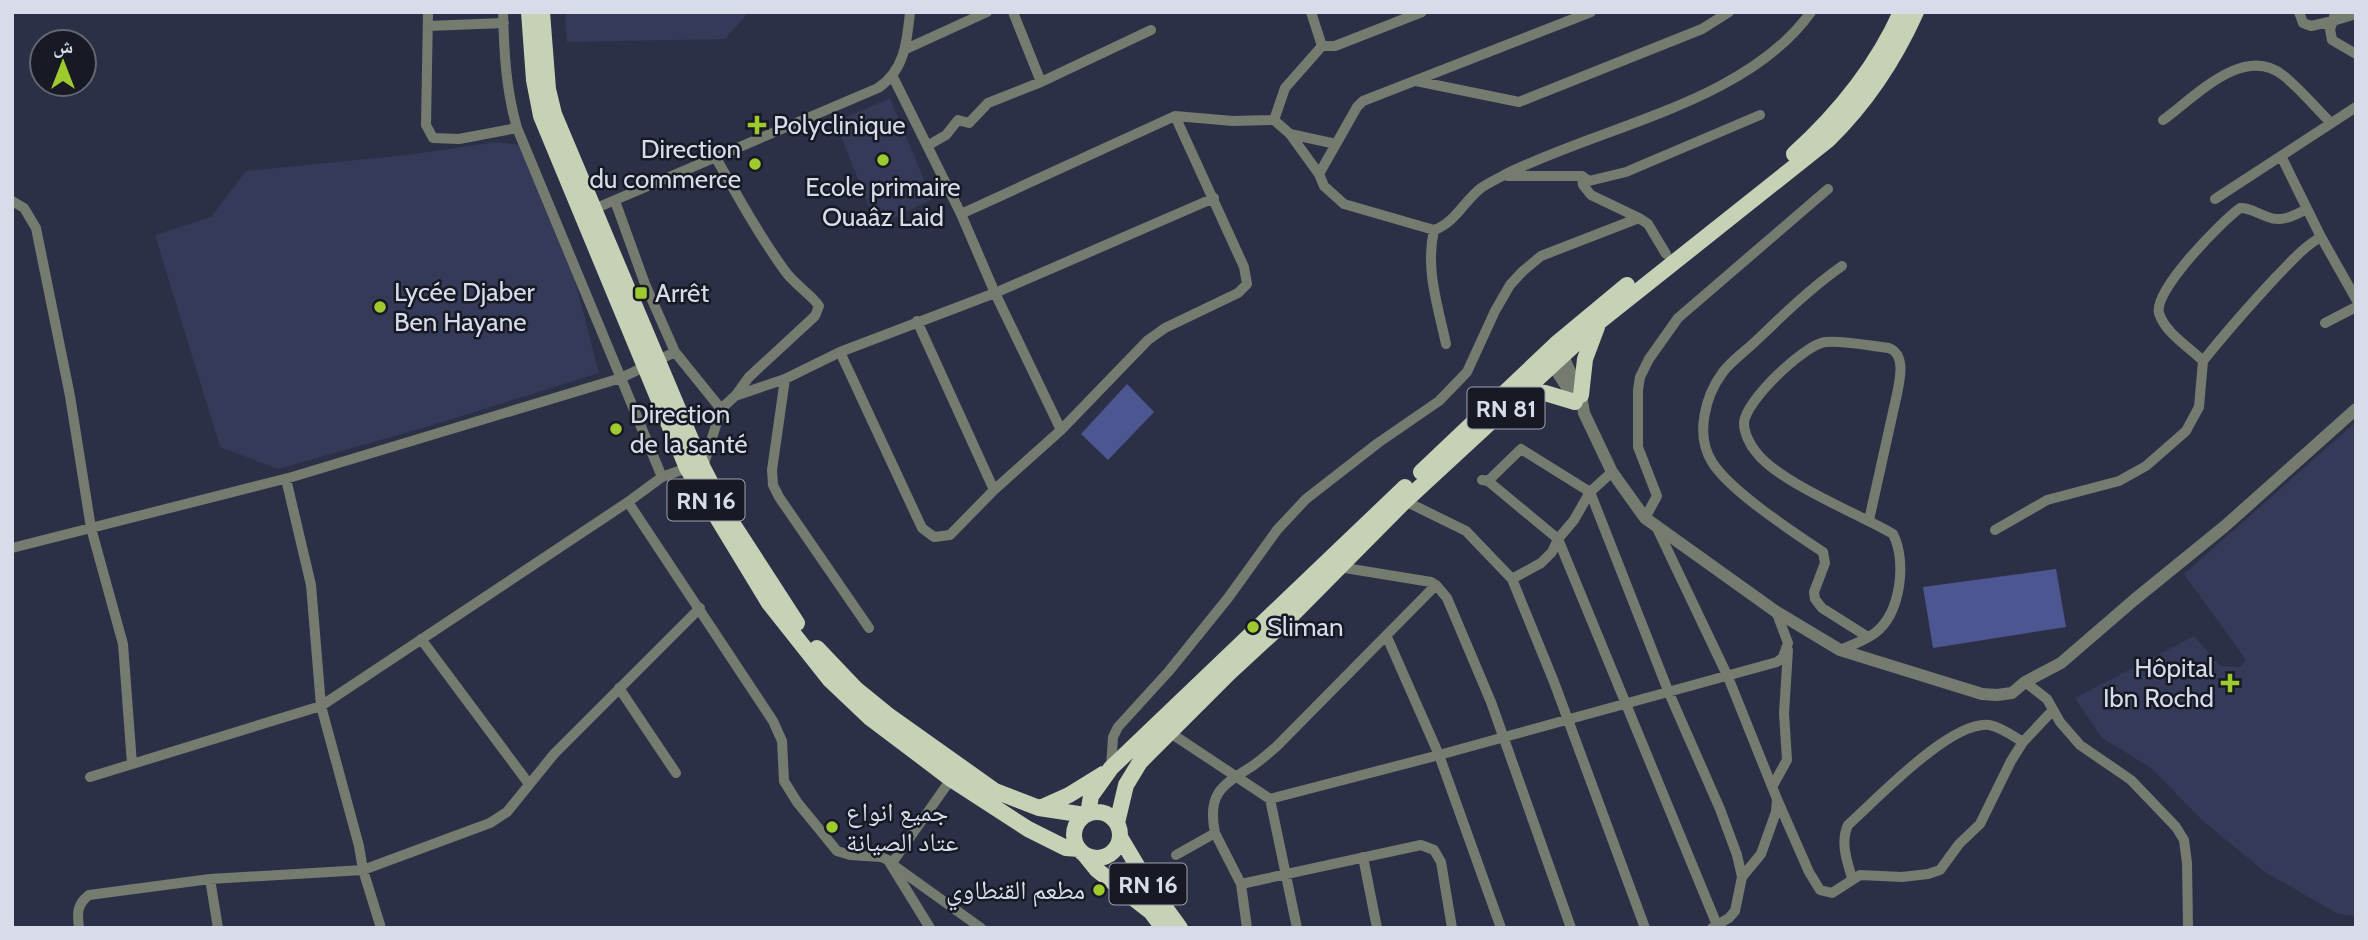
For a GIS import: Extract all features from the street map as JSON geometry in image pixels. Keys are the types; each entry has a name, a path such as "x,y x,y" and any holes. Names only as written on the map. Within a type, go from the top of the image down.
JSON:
{"highway":[{"name":"RN 16","path":"528,12 534,80 541,116 695,468 748,572 769,603 824,672 869,717 951,779 1028,829 1066,848 1082,852 1097,870 1172,926"},
{"name":"RN 16","path":"542,12 548,89 554,114 594,209 651,365"},
{"name":"RN 81","path":"1087,815 1091,796 1111,768 1666,254 1771,174 1813,137 1867,73 1884,48 1901,12"},
{"name":"RN 81","path":"1118,830 1126,785 1131,773 1169,732 1292,615 1405,501 1524,391 1554,355 1828,140 1865,101 1895,56 1916,12"},
{"path":"1524,391 1545,393 1580,403 1585,359 1599,322"},
{"name":"RN 16","path":"695,468 782,601 813,643 856,689 908,730 995,791 1040,808 1087,815"},
{"path":"1040,808 1069,795 1111,768"},
{"path":"1104,813 1118,830 1115,850 1096,858 1082,852 1074,837 1080,819 1087,815 1104,813"},
{"name":"RN 16","path":"1118,830 1172,926"}],"street":[{"path":"428,12 426,125 433,138 460,139 517,128"},
{"path":"594,209 878,88 892,75 906,49 910,12"},
{"path":"906,49 988,12"},
{"path":"1013,12 1041,82"},
{"path":"1311,12 1322,46"},
{"path":"1274,120 1289,83 1322,46 1335,46 1422,12"},
{"path":"1319,174 1363,101 1591,12"},
{"path":"1416,81 1520,102 1702,29 1730,12"},
{"path":"961,214 1175,117 1233,121 1274,120 1290,134 1332,195 1344,204 1434,230 1447,224 1481,188 1503,176 1554,152 1686,102 1742,74 1774,51 1811,12"},
{"path":"2299,12 2301,21 2307,25 2356,14"},
{"path":"2334,17 2330,29 2332,40 2356,54"},
{"path":"428,26 503,18 506,76 517,128 662,477"},
{"path":"927,146 946,135 958,120 969,123 988,103 1041,82 1152,30"},
{"path":"2163,120 2231,69 2254,65 2272,68 2284,75 2330,122"},
{"path":"892,75 961,214 995,293 1061,430"},
{"path":"2215,199 2356,107"},
{"path":"1503,176 1582,176 1589,181 1626,172 1760,116"},
{"path":"840,352 922,528 927,534 942,538 950,535 994,490 1061,430 1148,340 1165,328 1238,293 1247,284 1244,267 1175,117"},
{"path":"1290,134 1336,144"},
{"path":"2281,156 2321,237 2356,299"},
{"path":"90,777 321,706 662,477 695,468 721,409 750,377 815,316 819,306 784,270 716,158"},
{"path":"1582,176 1583,185 1591,195 1648,224 1666,254"},
{"path":"1645,518 1657,496 1638,447 1638,390 1640,377 1649,359 1678,318 1828,189"},
{"path":"735,396 785,379 840,352 917,321 995,293 1214,198"},
{"path":"12,201 24,208 36,228 70,396 91,528 123,645 132,764"},
{"path":"615,201 645,284 675,352 721,409"},
{"path":"2203,361 2167,328 2160,315 2159,300 2202,242 2240,208 2279,219 2307,209"},
{"path":"1111,768 1113,737 1118,727 1228,598 1278,530 1306,499 1332,477 1439,401 1457,382 1473,363 1495,311 1510,285 1523,271 1541,257 1639,218"},
{"path":"1434,230 1430,270 1446,344"},
{"path":"1995,530 2047,499 2119,481 2146,466 2186,431 2199,407 2203,361 2243,312 2308,244 2321,237"},
{"path":"1842,266 1817,283 1723,371 1705,410 1703,433 1710,460 1726,479 1823,552 1825,563 1814,592 1815,599 1822,608 1868,637"},
{"path":"2325,323 2356,307"},
{"path":"917,321 994,490"},
{"path":"1840,650 1877,632 1893,611 1899,592 1899,550 1893,534 1802,487 1777,470 1758,455 1747,436 1744,423 1758,396 1797,358 1824,342 1889,348 1895,350 1898,355 1898,394 1869,520"},
{"path":"12,548 286,479 621,378 675,352"},
{"path":"1554,355 1612,472 1645,518 1656,527 1775,611 1840,650 1982,694 2012,693 2025,682 2061,663 2225,526 2356,409"},
{"path":"785,379 772,470 773,485 869,628"},
{"path":"1521,449 1590,492 1669,693 1720,809 1737,855 1742,877 1735,911 1729,918 1714,926 1558,539 1485,480 1521,449"},
{"path":"1512,579 1541,564 1574,520 1590,492 1612,472"},
{"path":"286,479 311,585 321,706 363,870 381,928"},
{"path":"1405,501 1466,531 1512,579 1554,682 1645,928"},
{"path":"628,502 773,721 782,741 784,781 797,803 838,851 850,855 881,857 981,928"},
{"path":"1656,527 1728,677 1777,799 1820,890 1832,892 1852,878 1865,874 1902,877 1940,870 1959,844 1980,824 2023,742 2053,710"},
{"path":"1338,567 1436,585 1447,598 1503,737 1571,928"},
{"path":"1247,928 1241,884 1215,833 1213,805 1216,795 1234,776 1277,746 1436,585"},
{"path":"79,928 80,901 89,895 210,879 363,870 489,823 506,812 554,754 700,608"},
{"path":"1773,787 1787,760 1784,713 1788,643 1775,611"},
{"path":"1387,637 1439,755 1501,928"},
{"path":"421,639 529,784"},
{"path":"1270,799 1728,677 1777,662 1783,657 1788,643"},
{"path":"2025,682 2047,699 2080,745 2131,780 2176,827 2184,840 2187,863 2188,928"},
{"path":"619,688 676,773"},
{"path":"1852,878 1844,847 1848,825 1931,749 1966,729 1982,725 1992,725 2023,742"},
{"path":"1169,732 1270,799 1297,928"},
{"path":"893,865 951,779"},
{"path":"1742,877 1761,854 1777,799"},
{"path":"1176,855 1215,833"},
{"path":"1241,884 1421,845 1434,850 1441,862 1452,928"},
{"path":"1363,857 1377,928"},
{"path":"893,865 930,928"},
{"path":"210,879 218,928"}],"shaded area":[{"path":"565,12 749,12 725,39 567,42"},
{"name":"Ecole primaire Ouaâz Laid","path":"890,98 932,199 877,226 835,122"},
{"name":"Lycée Djaber Ben Hayane","path":"496,142 522,145 565,242 599,373 423,428 278,469 220,447 155,235 211,217 246,171 408,155"},
{"path":"1127,384 1154,412 1108,460 1081,434"},
{"name":"Hôpital Ibn Rochd","path":"2356,422 2356,916 2338,914 2265,872 2203,821 2151,768 2102,738 2075,698 2194,636 2220,666 2240,667 2246,660 2184,574"},
{"path":"2056,569 2066,627 1933,648 1923,587"}],"place":[{"name":"Polyclinique","path":"757,125"},
{"name":"Ecole primaire Ouaâz Laid","path":"883,160"},
{"name":"Direction du commerce","path":"755,164"},
{"name":"Arrêt","path":"641,293"},
{"name":"Lycée Djaber Ben Hayane","path":"380,307"},
{"name":"Direction de la santé","path":"616,429"},
{"name":"Sliman","path":"1253,627"},
{"name":"Hôpital Ibn Rochd","path":"2230,683"},
{"name":"جميع انواع عتاد الصيانة","path":"832,827"},
{"name":"مطعم القنطاوي","path":"1099,890"}]}
